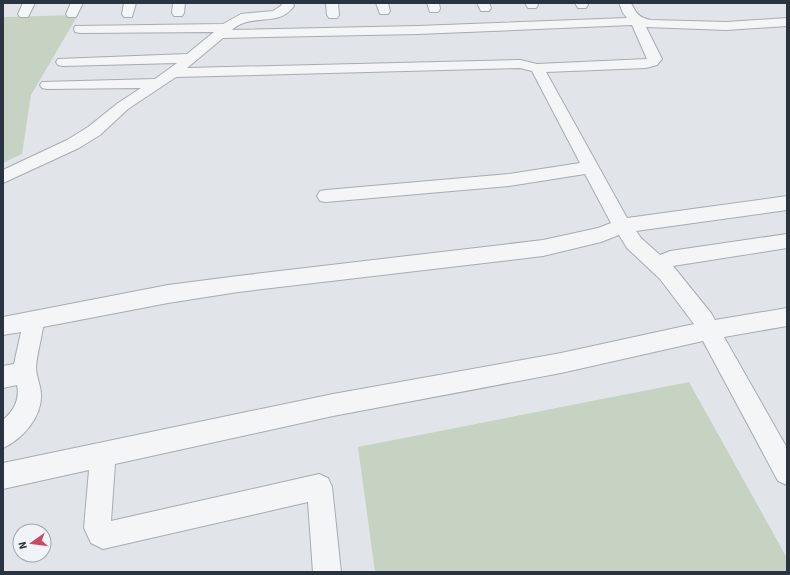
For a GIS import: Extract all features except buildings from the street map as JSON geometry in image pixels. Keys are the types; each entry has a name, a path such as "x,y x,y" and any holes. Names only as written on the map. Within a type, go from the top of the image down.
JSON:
{"street":[{"path":"3,177 73,144 94,131 123,106 173,73 224,31 245,17 274,15 280,13 288,6 287,3"},
{"path":"173,73 520,64 538,68 652,62 655,59 637,21 629,14 625,3"},
{"path":"80,29 224,31 418,30 637,21 651,24 726,26 787,22"},
{"path":"63,62 190,58"},
{"path":"538,68 622,226 634,243 657,264 691,302 709,330 787,472"},
{"path":"47,85 157,83"},
{"path":"326,196 509,180 590,167"},
{"path":"3,326 168,294 238,284 543,248 601,235 622,226 787,203"},
{"path":"657,264 670,259 787,242"},
{"path":"3,436 20,421 27,412 29,387 25,373 34,321"},
{"path":"3,476 333,405 561,363 709,330 784,321"},
{"path":"3,377 25,373"},
{"path":"103,454 97,528 103,536 319,487 327,572"}],"green space":[{"path":"78,15 31,95 22,154 3,163 3,17"},
{"path":"689,382 787,558 787,572 375,572 358,447"}]}
